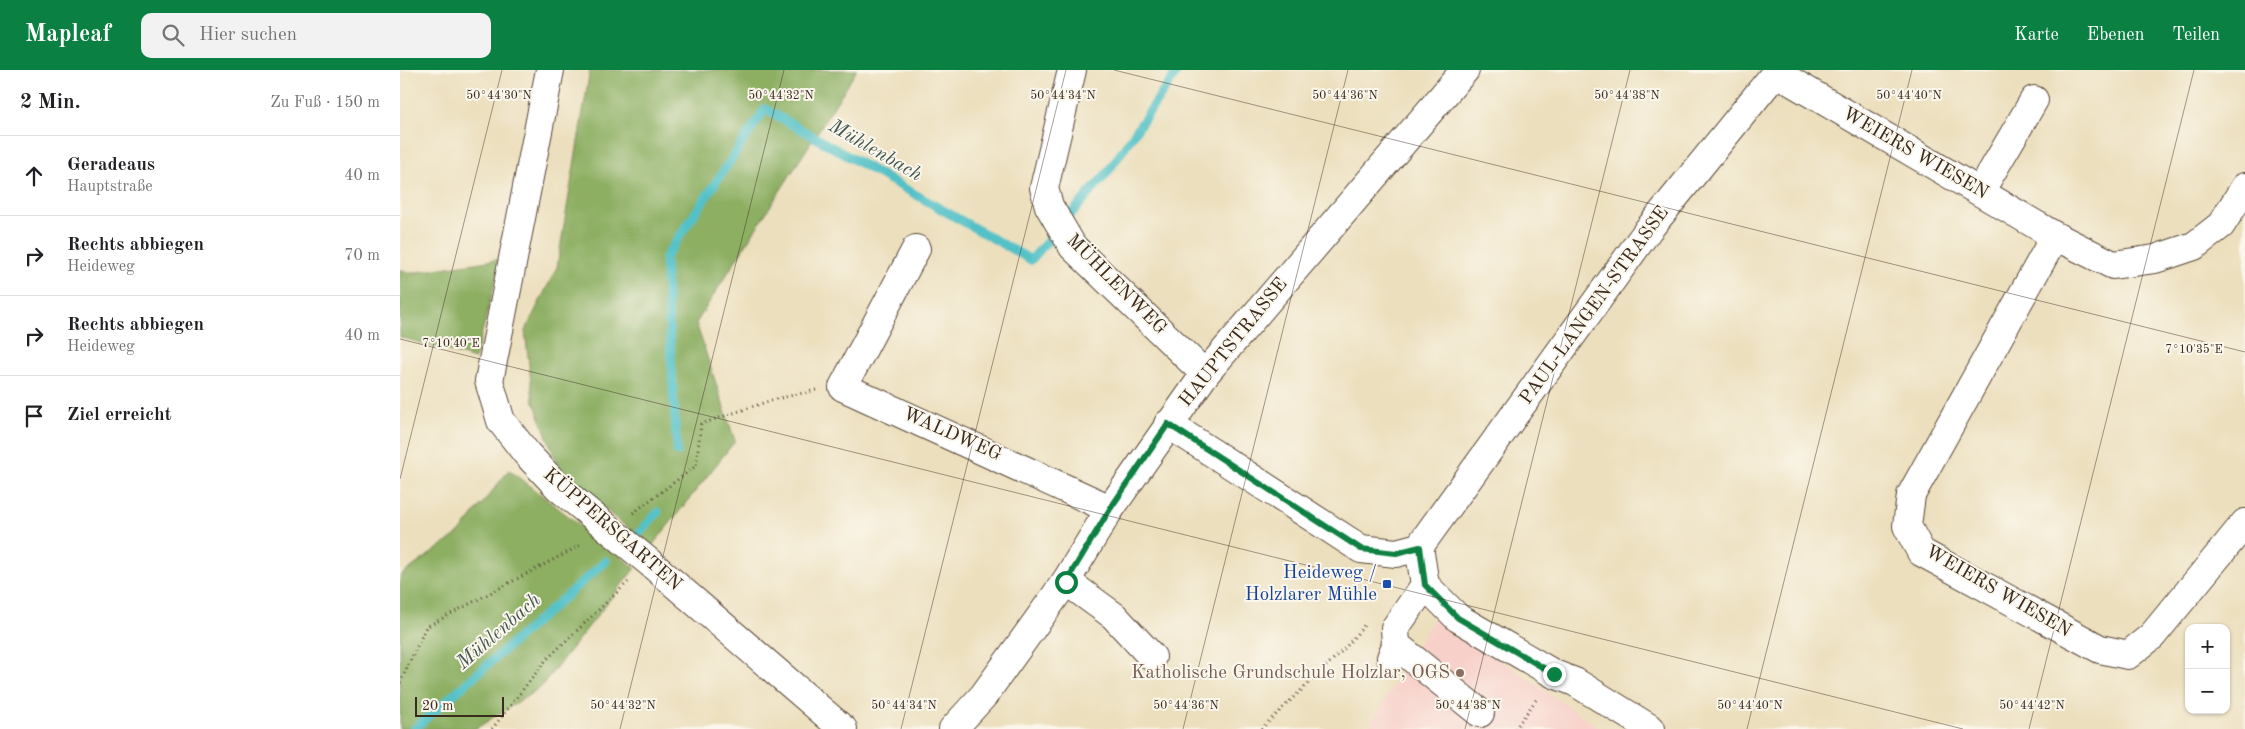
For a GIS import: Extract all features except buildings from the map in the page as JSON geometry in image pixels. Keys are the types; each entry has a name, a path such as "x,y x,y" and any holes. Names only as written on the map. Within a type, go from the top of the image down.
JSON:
{"street":[{"name":"KÜPPERSGARTEN","path":"550,70 488,381 501,421 527,454 559,488 649,562 842,729"},
{"name":"MÜHLENWEG","path":"1072,70 1044,188 1049,206 1073,247 1205,374"},
{"name":"HAUPTSTRASSE","path":"953,729 984,695 1066,582 1110,509 1205,374 1465,70"},
{"name":"WEIERS WIESEN","path":"1776,71 2055,236 2112,265 2155,259 2194,246 2221,225 2245,187"},
{"name":"PAUL-LANGEN-STRASSE","path":"1420,547 1648,230 1776,71"},
{"path":"1980,192 2034,100"},
{"name":"WEIERS WIESEN","path":"2055,236 1911,494 1907,526 1921,552 2100,649 2128,655 2152,636 2245,522"},
{"name":"WALDWEG","path":"916,249 843,387 1110,509"},
{"path":"1168,424 1361,549 1396,553 1420,547 1425,585 1458,618 1554,674 1575,682 1651,729"},
{"path":"1066,582 1114,616 1152,657"},
{"path":"1425,585 1395,628 1394,651 1480,713"}],"path":[{"path":"492,729 546,660 649,562"},
{"path":"1261,729 1345,648 1368,620"},
{"path":"1514,729 1554,674"}],"shaded area":[{"name":"Katholische Grundschule Holzlar, OGS","path":"1435,616 1601,729 1368,729"}],"green space":[{"path":"590,70 857,70 696,323 735,441 652,546 614,517 558,466 533,399 525,331 557,267"},
{"path":"501,259 475,359 400,337 400,269 410,273"},
{"path":"509,470 635,568 540,688 475,729 400,729 400,576 459,533"}],"waterway":[{"name":"Mühlenbach","path":"677,452 665,258 765,109 1031,260 1107,173 1178,70"},
{"name":"Mühlenbach","path":"640,532 658,512"},
{"name":"Mühlenbach","path":"414,729 606,561"}],"place":[{"name":"Heideweg / Holzlarer Mühle","path":"1387,584"},
{"name":"Katholische Grundschule Holzlar, OGS","path":"1460,673"}],"route":[{"path":"1066,582 1110,509 1168,424 1361,549 1396,553 1420,547 1425,585 1458,618 1554,674"}]}
